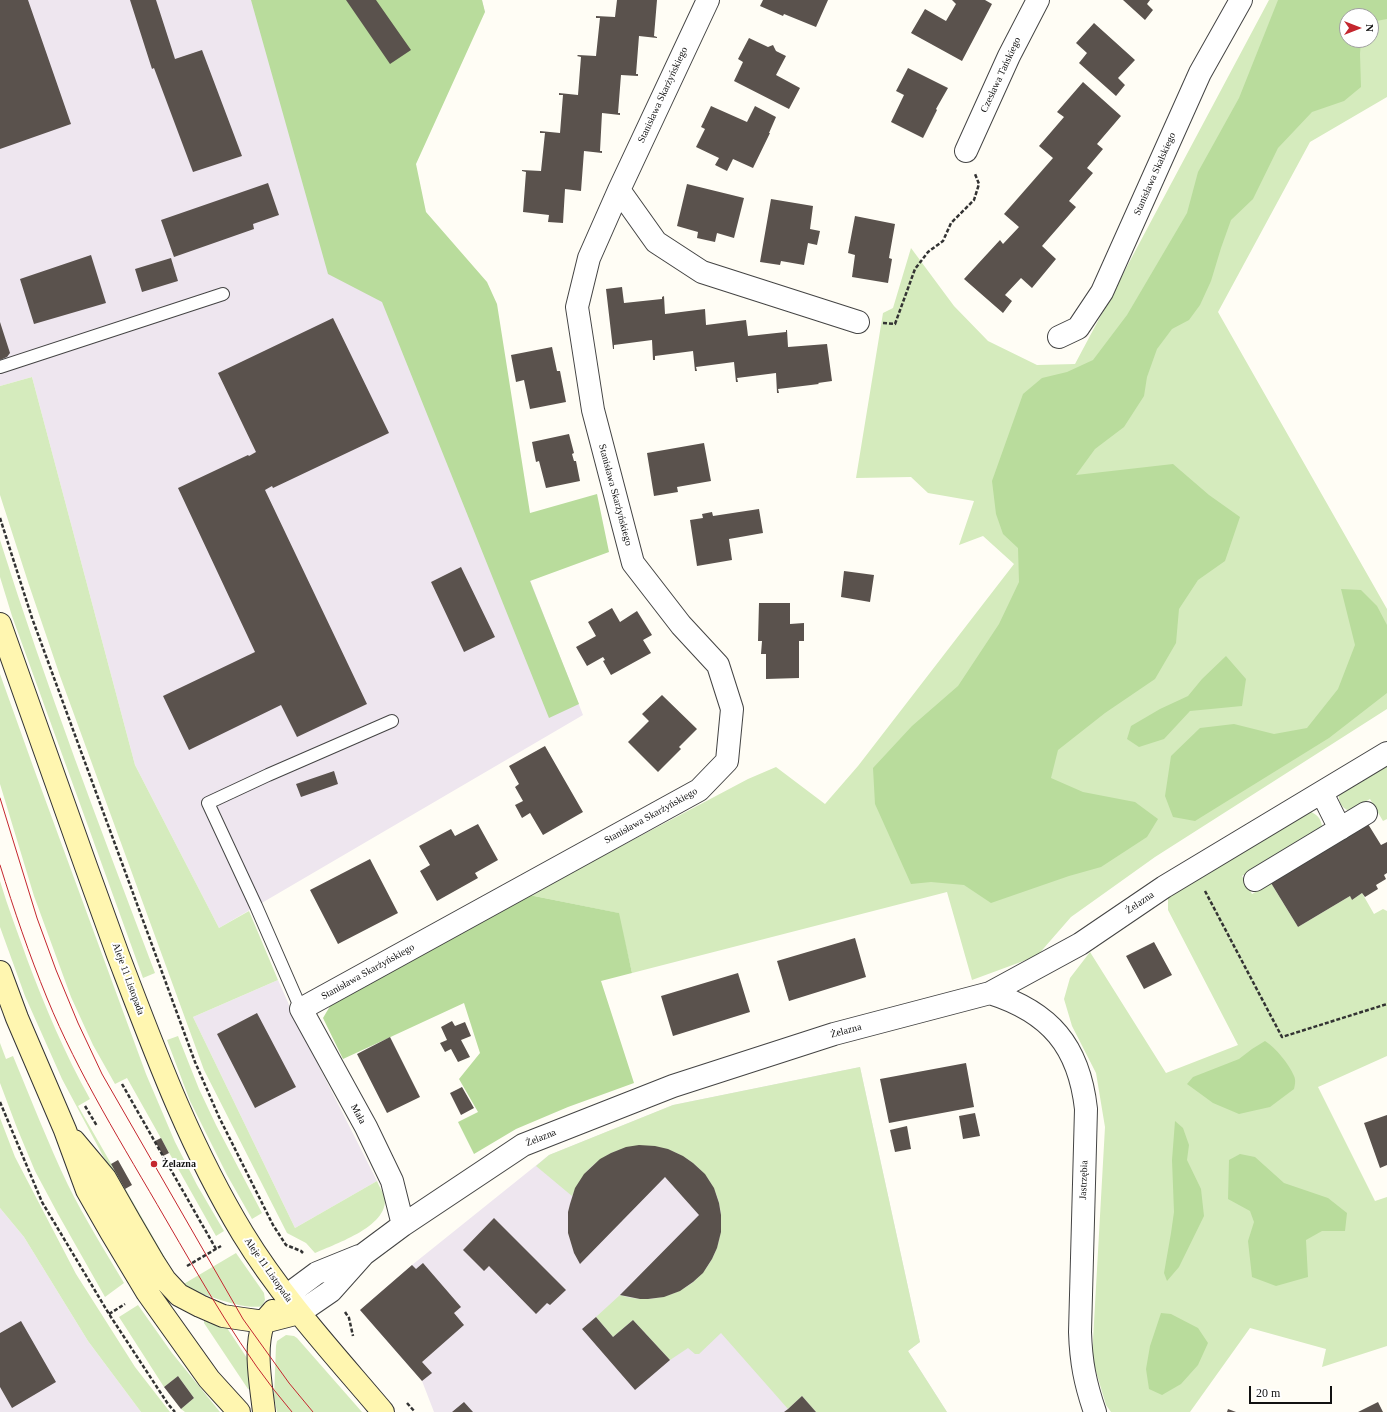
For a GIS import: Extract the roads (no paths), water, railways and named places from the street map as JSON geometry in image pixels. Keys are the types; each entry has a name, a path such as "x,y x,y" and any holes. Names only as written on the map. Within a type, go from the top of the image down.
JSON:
{"main road":[{"name":"Aleje 11 Listopada","path":"0,624 73,832 167,1082 185,1125 222,1198 264,1266 292,1304 383,1412"},
{"path":"0,972 22,1033 65,1130 87,1190 146,1292 209,1379 239,1412"},
{"path":"65,1130 105,1178 165,1280 179,1295 223,1316 264,1322 292,1304"},
{"path":"264,1322 260,1344 260,1370 264,1412"}],"street":[{"name":"Stanisława Skarżyńskiego","path":"301,1009 699,790 727,760 732,710 718,666 681,625 633,563 593,410 577,307 589,258 618,190 708,0"},
{"name":"Czesława Tańskiego","path":"966,151 1009,56 1038,0"},
{"name":"Stanisława Skalskiego","path":"1059,336 1078,328 1102,292 1200,73 1241,0"},
{"path":"618,190 656,242 702,272 858,322"},
{"name":"Żelazna","path":"292,1304 331,1291 364,1254 403,1225 523,1145 673,1086 834,1034 990,993 1080,944 1164,887 1387,753"},
{"path":"1322,793 1340,829"},
{"path":"1255,880 1366,814"},
{"name":"Jastrzębia","path":"990,993 1009,999 1028,1008 1045,1021 1059,1036 1070,1052 1079,1070 1084,1089 1086,1109 1080,1332 1081,1362 1087,1391 1095,1412"},
{"name":"Mała","path":"301,1009 366,1127 392,1181 403,1225"},
{"name":"Żelazna","path":"292,1304 317,1273 364,1254"}],"lane":[{"path":"0,367 223,294"},
{"path":"301,1009 256,906 208,803 392,721"}],"tram line":[{"path":"0,798 37,918 56,970 78,1023 102,1074 243,1319 289,1383 313,1412"},
{"path":"0,865 22,932 47,998 59,1026 87,1082 224,1318 257,1367 292,1412"}],"place":[{"name":"Żelazna","path":"154,1164"}]}
